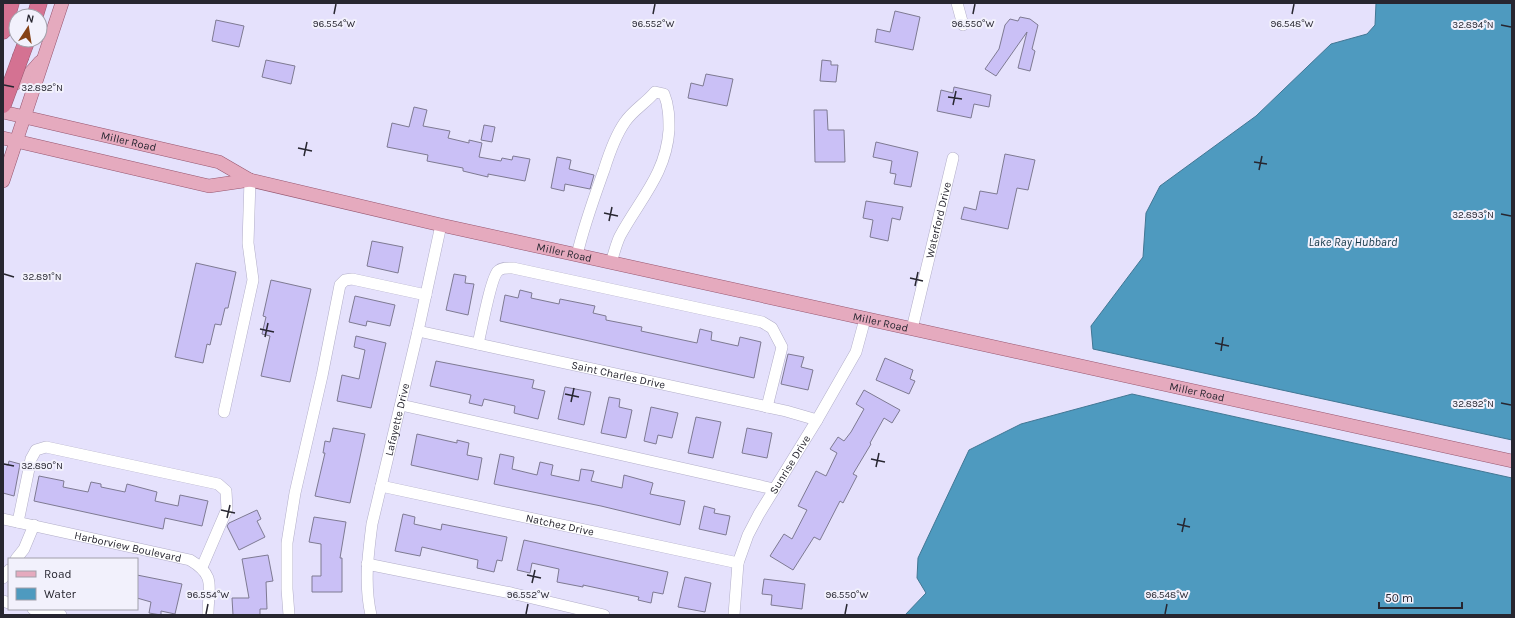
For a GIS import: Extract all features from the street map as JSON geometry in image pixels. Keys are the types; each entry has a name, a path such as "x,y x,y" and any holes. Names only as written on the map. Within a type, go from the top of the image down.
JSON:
{"highway":[{"path":"3,32 11,3"},
{"path":"3,105 24,48"}],"main road":[{"path":"3,181 62,3"},
{"path":"3,86 11,85 26,78 44,57"},
{"name":"Miller Road","path":"3,112 219,162 250,180 577,255 1512,461"},
{"name":"Miller Road","path":"3,138 209,186 250,180"}],"street":[{"path":"957,3 962,25"},
{"path":"577,255 585,222 614,142 624,122 648,101 655,92 664,94 667,102 669,119 668,144 662,166 650,189 620,237 611,262"},
{"name":"Waterford Drive","path":"912,329 953,158"},
{"path":"224,412 253,280 248,243 250,180"},
{"name":"Lafayette Drive","path":"371,615 367,581 367,564 372,524 401,405 441,224"},
{"path":"478,344 497,271 503,268 513,268 587,283 762,322 772,328 782,347 767,407"},
{"path":"289,615 287,589 288,536 340,285 345,280 352,279 426,295"},
{"name":"Sunrise Drive","path":"734,615 738,564 748,535 856,352 865,319"},
{"name":"Saint Charles Drive","path":"418,331 767,407 817,420"},
{"path":"401,405 774,489"},
{"path":"18,522 31,459 36,450 46,447 218,484 226,491 227,509 202,566 208,574 208,615"},
{"name":"Natchez Drive","path":"381,486 738,564"},
{"name":"Harborview Boulevard","path":"3,519 190,560 202,566"},
{"path":"17,558 24,549 34,525"},
{"path":"367,564 504,592 604,615"},
{"path":"38,610 61,615"}],"water":[{"name":"Lake Ray Hubbard","path":"1376,3 1512,3 1512,440 1093,349 1091,326 1143,257 1146,213 1160,186 1256,116 1331,44 1367,34 1375,25"},
{"path":"1132,394 1512,478 1512,615 905,615 926,593 917,578 918,558 969,450 1021,424"}],"building":[{"path":"895,11 920,17 913,50 875,42 877,29 890,32"},
{"path":"1020,17 1030,19 1038,25 1032,49 1035,51 1030,71 1018,68 1027,32 996,76 985,69 999,49 1005,25 1010,19 1018,21"},
{"path":"216,20 244,26 239,47 212,41"},
{"path":"266,60 295,66 291,84 262,77"},
{"path":"822,60 831,61 831,65 838,65 836,82 820,81"},
{"path":"706,74 733,79 727,106 688,98 691,83 703,86"},
{"path":"954,87 991,95 989,107 974,104 971,118 937,111 941,90 953,93"},
{"path":"414,107 427,110 423,126 450,131 448,138 469,143 469,140 482,143 479,157 501,161 502,158 512,160 513,156 530,159 525,181 488,174 488,177 463,171 463,168 427,161 428,155 387,147 392,123 409,127"},
{"path":"814,110 827,110 828,130 844,130 845,162 815,162"},
{"path":"484,125 495,127 492,142 481,140"},
{"path":"876,142 918,152 911,187 894,184 896,174 890,173 892,161 873,157"},
{"path":"1005,154 1035,160 1028,190 1017,188 1008,229 961,219 964,207 976,210 980,191 997,194"},
{"path":"557,157 571,160 569,169 594,175 590,189 565,184 564,191 551,188"},
{"path":"866,201 903,207 900,220 892,218 888,241 870,237 873,220 863,218"},
{"path":"372,241 403,247 398,273 367,266"},
{"path":"196,263 236,272 228,308 225,308 221,325 215,324 210,345 207,344 203,363 175,357"},
{"path":"454,274 466,276 465,283 474,284 468,315 446,310"},
{"path":"271,280 311,289 290,382 261,376 270,336 262,334 266,317 263,316"},
{"path":"520,290 532,293 531,298 559,304 560,299 595,306 593,313 606,316 606,320 642,327 641,331 697,343 700,329 712,332 711,340 738,346 740,337 761,342 754,378 500,321 505,295 518,298"},
{"path":"355,296 395,305 390,326 367,321 366,326 349,322"},
{"path":"356,336 386,343 371,408 337,401 342,375 359,379 365,350 354,347"},
{"path":"788,354 804,357 801,367 813,370 808,390 781,384"},
{"path":"885,358 913,370 910,379 915,381 909,394 876,380"},
{"path":"436,361 534,380 532,388 545,391 538,419 514,413 515,406 484,399 482,406 469,403 471,395 430,386"},
{"path":"565,387 591,392 584,425 558,419"},
{"path":"864,390 900,410 892,423 884,418 870,443 871,444 853,474 857,476 843,503 840,501 820,540 814,537 793,570 770,556 784,534 792,539 807,510 798,506 816,471 826,476 837,453 830,449 838,437 844,441 864,409 856,404"},
{"path":"609,397 620,399 619,407 632,410 626,438 601,433"},
{"path":"651,407 678,413 672,438 658,435 656,444 644,441"},
{"path":"696,417 721,422 713,458 688,453"},
{"path":"333,428 365,434 350,503 315,496 325,453 323,453 325,441 330,442"},
{"path":"747,428 772,433 767,458 742,453"},
{"path":"417,434 457,443 457,440 469,443 467,455 482,458 478,480 411,465"},
{"path":"500,454 514,457 512,469 537,475 540,462 553,465 551,475 579,481 581,469 594,471 591,481 622,488 624,475 653,483 650,494 685,501 680,525 601,506 494,484"},
{"path":"9,461 20,464 14,496 3,493 3,464 8,465"},
{"path":"39,476 64,481 63,487 88,492 91,482 101,484 101,487 125,492 127,484 157,492 155,501 178,506 180,495 208,501 202,526 165,518 163,529 34,501"},
{"path":"704,506 715,509 714,513 730,516 726,535 699,529"},
{"path":"257,510 261,519 257,521 265,537 239,550 227,526 229,523"},
{"path":"403,514 415,517 414,524 441,530 442,524 507,537 502,561 497,560 494,572 477,568 478,560 422,547 420,556 395,551"},
{"path":"314,517 346,522 340,558 342,558 342,592 312,592 312,576 321,576 321,544 309,542"},
{"path":"524,540 668,572 663,594 653,592 651,603 638,600 639,597 583,585 583,587 557,582 559,569 532,563 530,573 517,570"},
{"path":"268,555 273,581 266,582 267,609 260,609 260,615 233,615 232,598 249,598 242,559"},
{"path":"138,575 182,584 175,614 161,611 161,615 149,613 151,602 138,598"},
{"path":"685,577 711,583 705,612 678,607"},
{"path":"764,579 805,584 802,609 771,605 772,595 762,594"}]}
